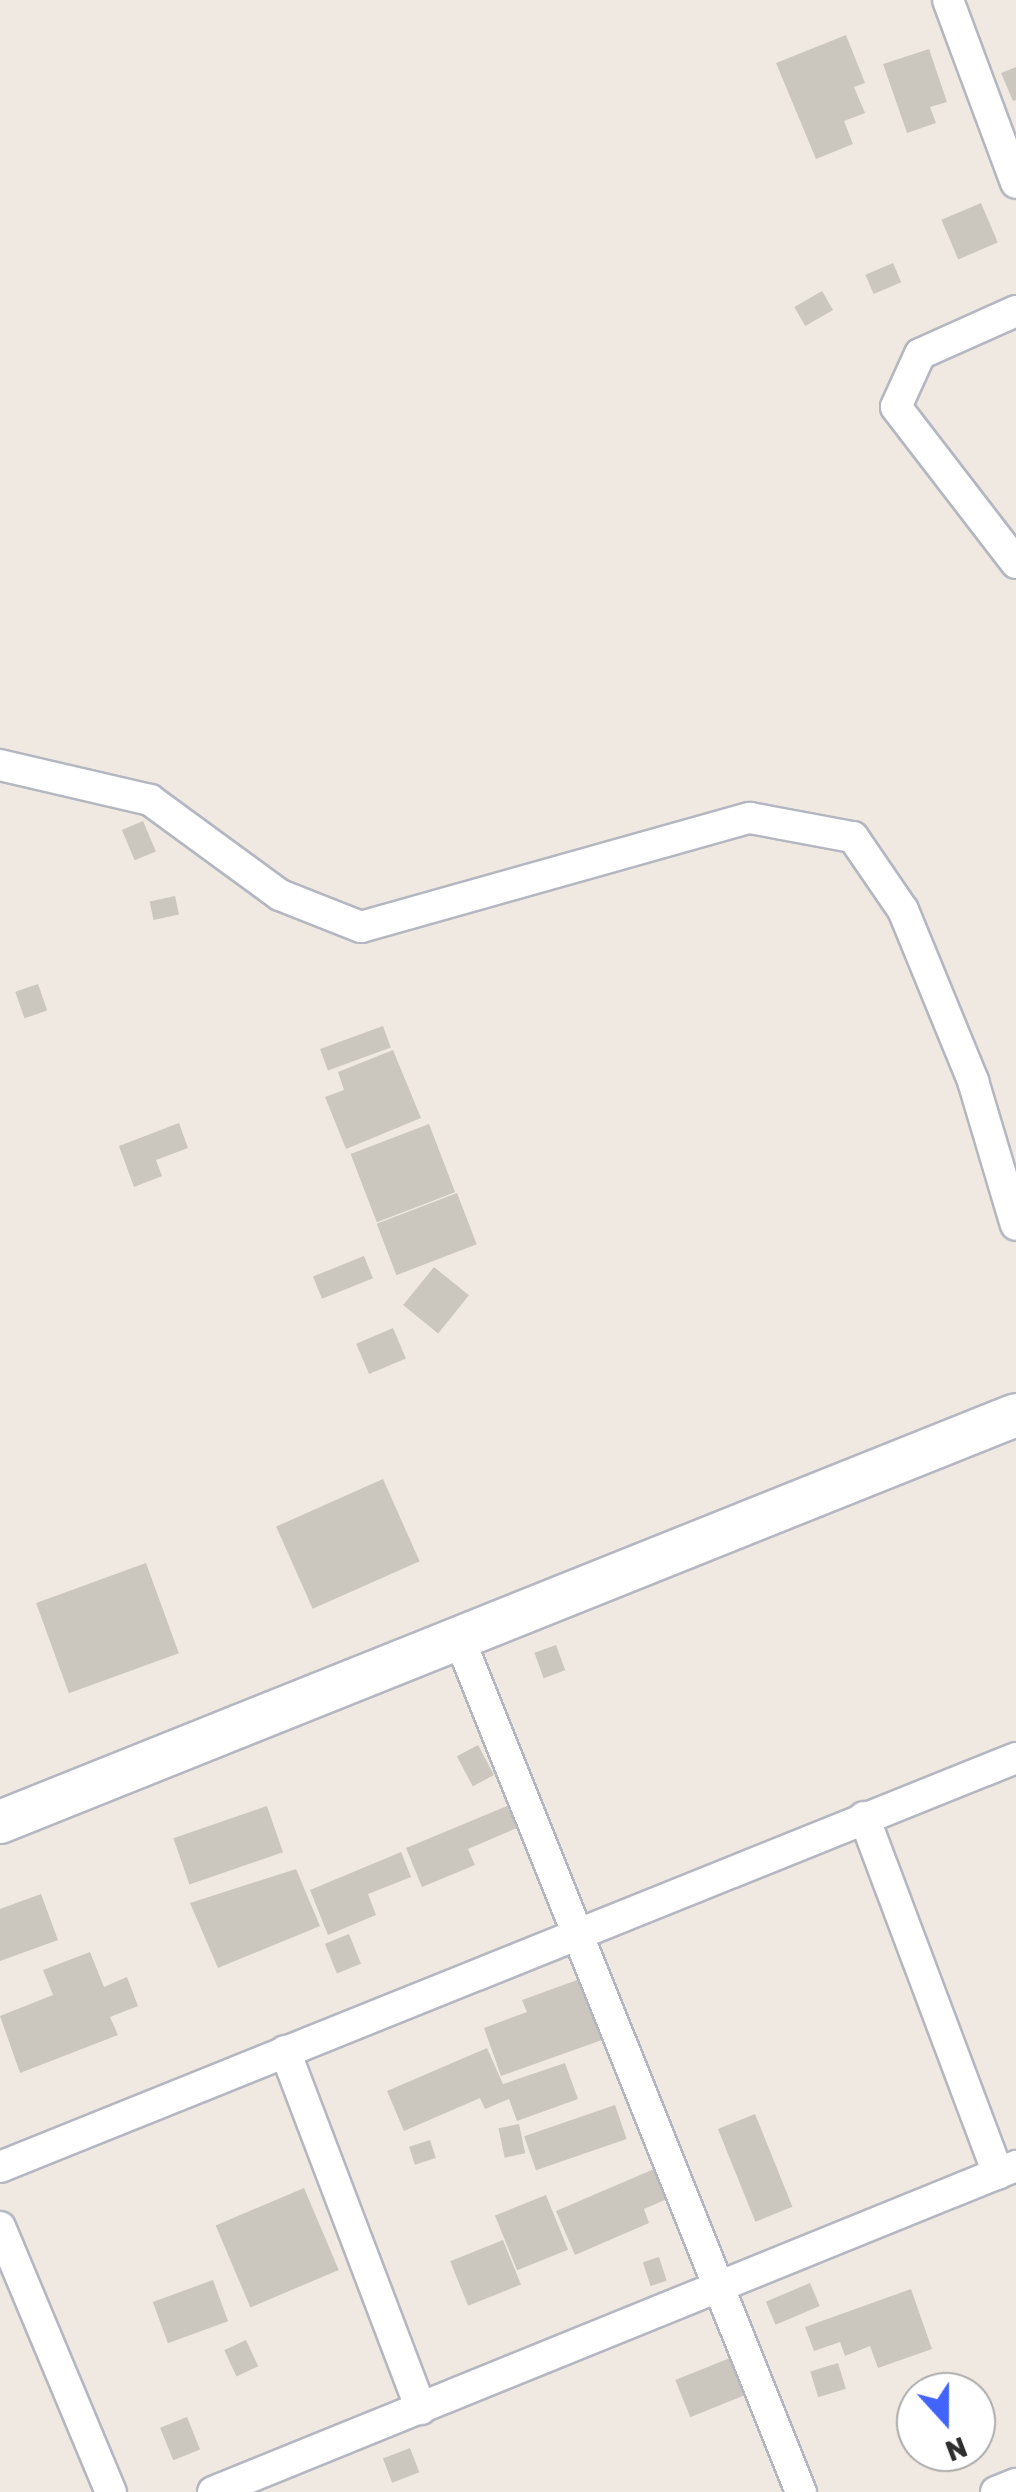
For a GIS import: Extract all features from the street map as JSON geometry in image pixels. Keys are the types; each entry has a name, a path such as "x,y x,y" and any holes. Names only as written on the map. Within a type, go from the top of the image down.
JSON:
{"street":[{"path":"948,0 1016,183"},
{"path":"1016,311 920,354 896,407 911,438 1016,563"},
{"path":"0,765 150,800 280,895 361,927 750,818 853,836 902,910 973,1081 1016,1224"},
{"path":"0,1822 1016,1416"},
{"path":"458,1638 579,1928 801,2492"},
{"path":"0,2167 579,1928 1016,1758"},
{"path":"213,2492 1007,2170 864,1817"},
{"path":"284,2051 422,2409"},
{"path":"0,2227 111,2492"},
{"path":"996,2492 1016,2484"}],"building":[{"path":"846,35 865,83 854,87 865,113 844,121 853,144 816,159 776,63"},
{"path":"929,49 947,102 930,107 936,123 907,133 883,64"},
{"path":"1016,67 1016,100 1013,101 1001,73"},
{"path":"981,203 998,243 958,259 941,220"},
{"path":"893,263 901,282 874,294 865,275"},
{"path":"822,291 833,310 805,326 794,307"},
{"path":"143,821 156,851 135,860 122,830"},
{"path":"175,896 179,915 154,920 150,901"},
{"path":"38,984 47,1010 24,1018 15,992"},
{"path":"383,1026 391,1048 328,1071 320,1049"},
{"path":"393,1050 421,1118 346,1149 325,1097 344,1090 338,1072"},
{"path":"179,1123 188,1148 156,1160 162,1176 134,1187 119,1146"},
{"path":"429,1124 455,1192 377,1222 351,1154"},
{"path":"457,1193 477,1244 396,1275 377,1224"},
{"path":"364,1256 373,1278 322,1299 313,1277"},
{"path":"434,1267 469,1295 438,1333 403,1305"},
{"path":"393,1328 406,1358 369,1374 356,1344"},
{"path":"383,1479 420,1561 313,1609 276,1527"},
{"path":"146,1563 179,1653 69,1693 36,1603"},
{"path":"556,1645 565,1670 544,1678 534,1653"},
{"path":"478,1745 494,1775 473,1786 457,1756"},
{"path":"267,1806 283,1852 189,1885 173,1838"},
{"path":"507,1806 517,1828 468,1849 475,1865 422,1887 406,1848"},
{"path":"401,1852 411,1877 368,1894 376,1915 328,1935 310,1890"},
{"path":"296,1869 320,1926 218,1968 190,1903"},
{"path":"41,1894 58,1940 0,1961 0,1909"},
{"path":"349,1934 361,1964 337,1973 325,1944"},
{"path":"90,1952 104,1987 127,1977 138,2006 110,2017 118,2035 20,2073 0,2016 53,1995 43,1970"},
{"path":"580,1979 602,2040 501,2076 484,2028 527,2012 522,2000"},
{"path":"487,2048 503,2084 565,2063 578,2099 517,2121 509,2099 485,2109 480,2098 404,2131 387,2091"},
{"path":"615,2105 627,2139 536,2170 524,2136"},
{"path":"755,2114 792,2207 755,2222 718,2129"},
{"path":"519,2124 525,2153 505,2158 498,2128"},
{"path":"430,2140 436,2158 415,2165 409,2147"},
{"path":"654,2169 667,2199 644,2209 649,2223 575,2255 556,2211"},
{"path":"304,2188 339,2270 250,2307 216,2226"},
{"path":"546,2195 568,2250 517,2270 495,2216"},
{"path":"503,2240 521,2285 468,2306 450,2261"},
{"path":"659,2257 667,2281 651,2286 643,2262"},
{"path":"213,2280 228,2321 168,2343 153,2302"},
{"path":"810,2283 820,2306 776,2325 766,2302"},
{"path":"911,2289 932,2349 878,2368 870,2346 845,2356 840,2342 814,2351 805,2327"},
{"path":"246,2340 258,2366 237,2376 224,2350"},
{"path":"730,2358 745,2395 690,2417 675,2380"},
{"path":"838,2363 846,2389 818,2397 810,2371"},
{"path":"187,2417 200,2449 173,2460 160,2428"},
{"path":"410,2448 419,2472 392,2483 383,2458"}]}
